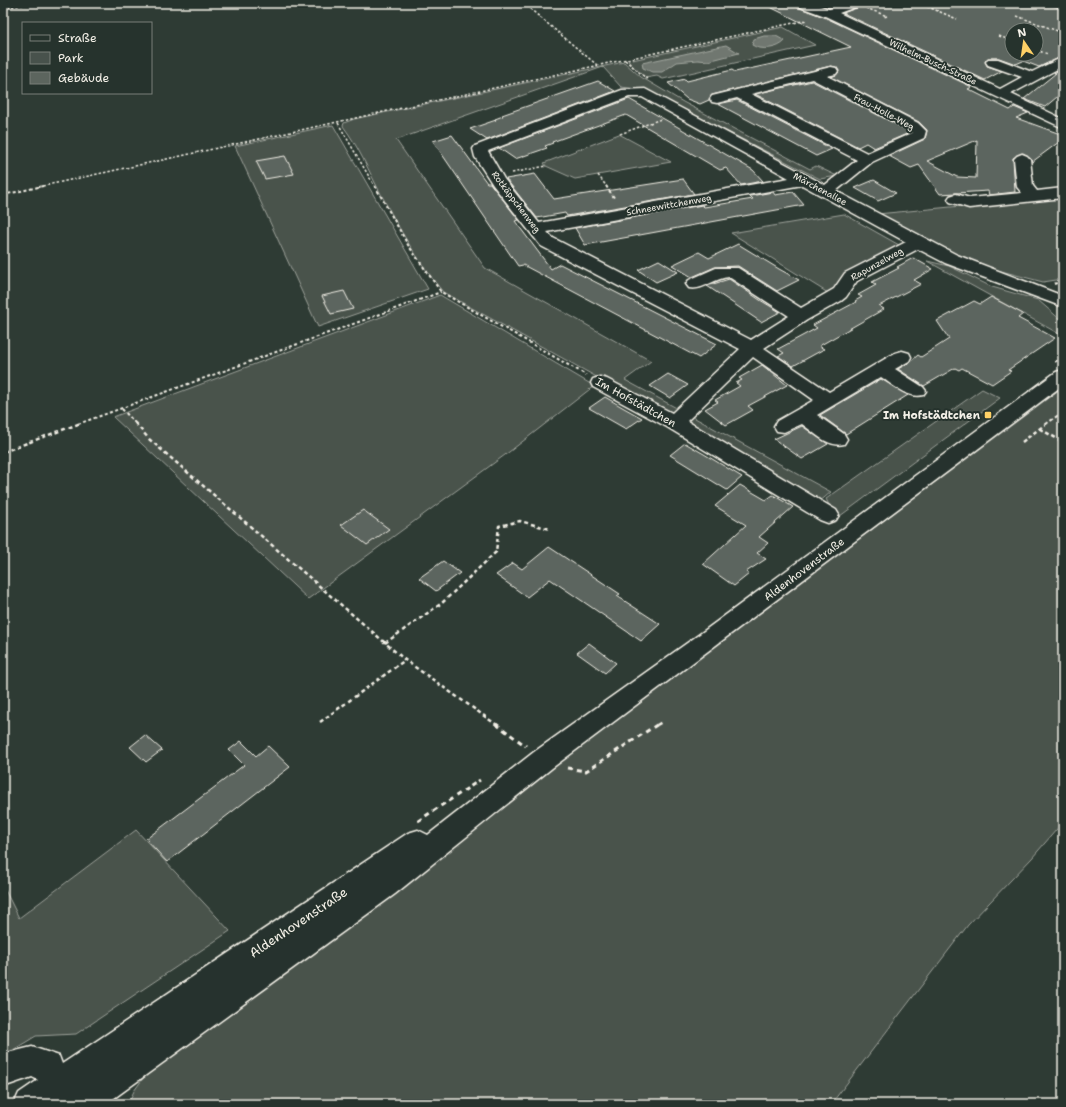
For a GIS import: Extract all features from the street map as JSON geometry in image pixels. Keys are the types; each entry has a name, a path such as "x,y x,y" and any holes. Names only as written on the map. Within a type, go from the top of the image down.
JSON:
{"street":[{"name":"Wilhelm-Busch-Straße","path":"802,3 828,13 1063,124"},
{"path":"828,13 854,3"},
{"path":"1001,94 1063,61"},
{"path":"993,62 1034,77"},
{"path":"717,100 738,93 831,71"},
{"name":"Frau-Holle-Weg","path":"814,76 913,126 919,131 919,136 914,139 867,159 846,171 825,192"},
{"name":"Märchenallee","path":"638,92 645,93 825,192 952,259 1063,302"},
{"name":"Rotkäppchenweg","path":"638,92 627,93 485,146 480,149 480,155 535,229 547,242 752,348"},
{"path":"738,93 867,159"},
{"path":"1022,159 1025,187 1033,196"},
{"name":"Schneewittchenweg","path":"535,229 804,180"},
{"path":"956,199 969,203 1063,193"},
{"name":"Rapunzelweg","path":"674,422 752,348 835,297 851,277 918,242"},
{"path":"695,284 716,273 732,272 802,316"},
{"name":"Märchenallee","path":"1006,279 1063,289"},
{"path":"752,348 828,400"},
{"path":"784,426 902,357"},
{"path":"881,369 916,391"},
{"name":"Aldenhovenstraße","path":"30,1104 62,1098 306,916 531,753 706,642 1058,370"},
{"name":"Im Hofstädtchen","path":"600,383 674,422 828,515"},
{"path":"803,415 837,439"},
{"path":"3,1071 7,1068 32,1062 48,1066 62,1098"}],"path":[{"path":"3,8 34,3"},
{"path":"523,3 597,66"},
{"path":"854,3 887,16 884,17"},
{"path":"919,3 957,19"},
{"path":"984,3 989,5"},
{"path":"1051,4 1063,8"},
{"path":"3,195 818,18 828,13"},
{"path":"1017,16 1063,33"},
{"path":"999,36 1004,38"},
{"path":"625,59 645,78"},
{"path":"620,134 669,116 665,113 675,109"},
{"path":"3,452 441,292 420,263 389,213 349,138 338,123"},
{"path":"495,176 546,166"},
{"path":"598,175 624,213"},
{"name":"Im Hofstädtchen","path":"441,292 600,383"},
{"path":"1058,370 1063,356"},
{"path":"122,409 149,439 405,660 531,753 565,768 586,771 662,722"},
{"path":"1022,442 1063,412"},
{"path":"1040,429 1063,442"},
{"path":"385,643 442,603 496,552 499,526 520,521 550,529"},
{"path":"320,722 405,660"},
{"path":"416,822 487,776"}],"green space":[{"path":"783,27 815,45 663,79 657,76 645,78 628,61"},
{"path":"624,62 641,77 683,102 810,169 816,166 837,176 820,179 646,90 621,87 603,67 396,140 485,268 651,361 625,380 831,492 818,503 602,380 443,292 402,233 359,151 343,126 344,123 354,119"},
{"path":"333,125 428,289 318,327 235,146"},
{"path":"619,134 671,162 575,179 546,166 544,163"},
{"path":"1056,197 1063,200 1063,279 1043,282 982,266 954,256 877,214"},
{"path":"844,214 899,245 844,274 835,287 828,293 731,233"},
{"path":"927,261 949,266 992,287 1038,300 1063,322 1063,336"},
{"path":"440,295 594,386 509,452 308,599 113,417"},
{"path":"1063,387 1063,822 1032,858 968,925 831,1104 128,1104 134,1091 152,1066"},
{"path":"982,389 1000,398 836,519 826,499"},
{"path":"136,830 230,931 76,1034 36,1036 3,1056 3,886 19,918"}],"shaded area":[{"path":"764,36 776,36 785,41 778,46 769,48 760,48 752,45 754,39"},
{"path":"726,45 739,53 708,61 698,60 677,62 662,72 652,72 643,68 642,63"}],"building":[{"path":"762,3 795,3 797,7 824,17 972,87 968,89 1010,110 1014,107 1028,113 1016,118 1063,135 1063,139 1032,162 1031,158 1023,153 1013,158 1015,192 989,195 988,191 940,194 919,165 911,168 889,156 925,139 927,130 919,122 831,77 839,72 836,67 831,66 712,95 709,100 700,104 687,99 668,83 685,79 687,81 732,70 735,72 851,47","holes":["977,140 976,178 957,177 927,161"]},
{"path":"861,3 1045,3 1063,9 1063,56 1039,67 1026,62 1044,62 1044,22 1004,22 1004,60 999,58 988,58 985,61 987,66 1002,71 985,80 843,13 859,7"},
{"path":"1010,62 1021,62 1016,64"},
{"path":"1063,68 1063,92 1045,107 1024,99 1056,73 1054,73"},
{"path":"598,81 615,91 487,140 470,129 496,120 495,119 503,116 502,115"},
{"path":"812,81 907,130 909,133 874,148 866,143 858,147 755,94"},
{"path":"629,99 753,170 763,181 741,185 726,168 720,170 626,115 552,142 553,143 545,146 547,148 515,159 499,148"},
{"path":"737,100 832,149 816,156 718,104"},
{"path":"452,135 487,183 490,183 519,220 515,221 551,269 560,264 717,344 699,358 523,265 518,266 433,141"},
{"path":"285,156 294,174 265,179 256,161"},
{"path":"535,174 554,199 683,179 694,194 567,216 565,213 537,218 506,179"},
{"path":"874,180 896,193 878,201 855,188"},
{"path":"773,192 775,195 793,192 804,205 585,245 575,228 702,205 704,207 753,199 750,196"},
{"path":"738,244 799,280 777,291 738,266 715,267 692,277 672,265 699,252 709,258"},
{"path":"913,258 933,269 914,280 921,284 879,306 884,309 819,346 824,349 793,366 778,356 784,353 778,349 817,328 813,325 856,302 855,301 862,297 858,295 876,285 872,282 899,268 897,267"},
{"path":"659,260 678,272 656,282 638,270"},
{"path":"729,279 780,312 761,322 707,286"},
{"path":"344,291 353,309 331,314 322,296"},
{"path":"991,297 1023,314 1018,318 1055,338 1008,370 1011,371 992,384 962,368 959,370 955,368 924,386 898,369 918,355 921,357 949,339 937,321 974,301 980,304"},
{"path":"762,365 787,385 748,406 753,410 726,425 705,409 718,402 715,400 740,386 736,383 742,380 739,378"},
{"path":"668,374 688,385 670,398 650,386"},
{"path":"881,379 908,395 846,434 820,415"},
{"path":"605,397 642,418 626,429 589,408"},
{"path":"802,426 828,444 802,459 774,439"},
{"path":"685,443 742,477 727,490 670,455"},
{"path":"740,485 766,500 773,495 793,507 759,537 768,543 757,553 766,559 746,572 749,574 734,586 703,564 746,525 715,506"},
{"path":"363,510 389,529 367,545 341,525"},
{"path":"549,547 620,594 617,596 660,624 641,641 550,579 527,597 496,575 513,563 522,569"},
{"path":"443,561 460,573 436,591 419,578"},
{"path":"589,643 616,663 605,673 577,653"},
{"path":"145,735 162,750 146,762 130,747"},
{"path":"241,741 256,756 268,746 290,767 167,862 146,839 244,765 229,750"}],"place":[{"name":"Im Hofstädtchen","path":"988,415"}]}
